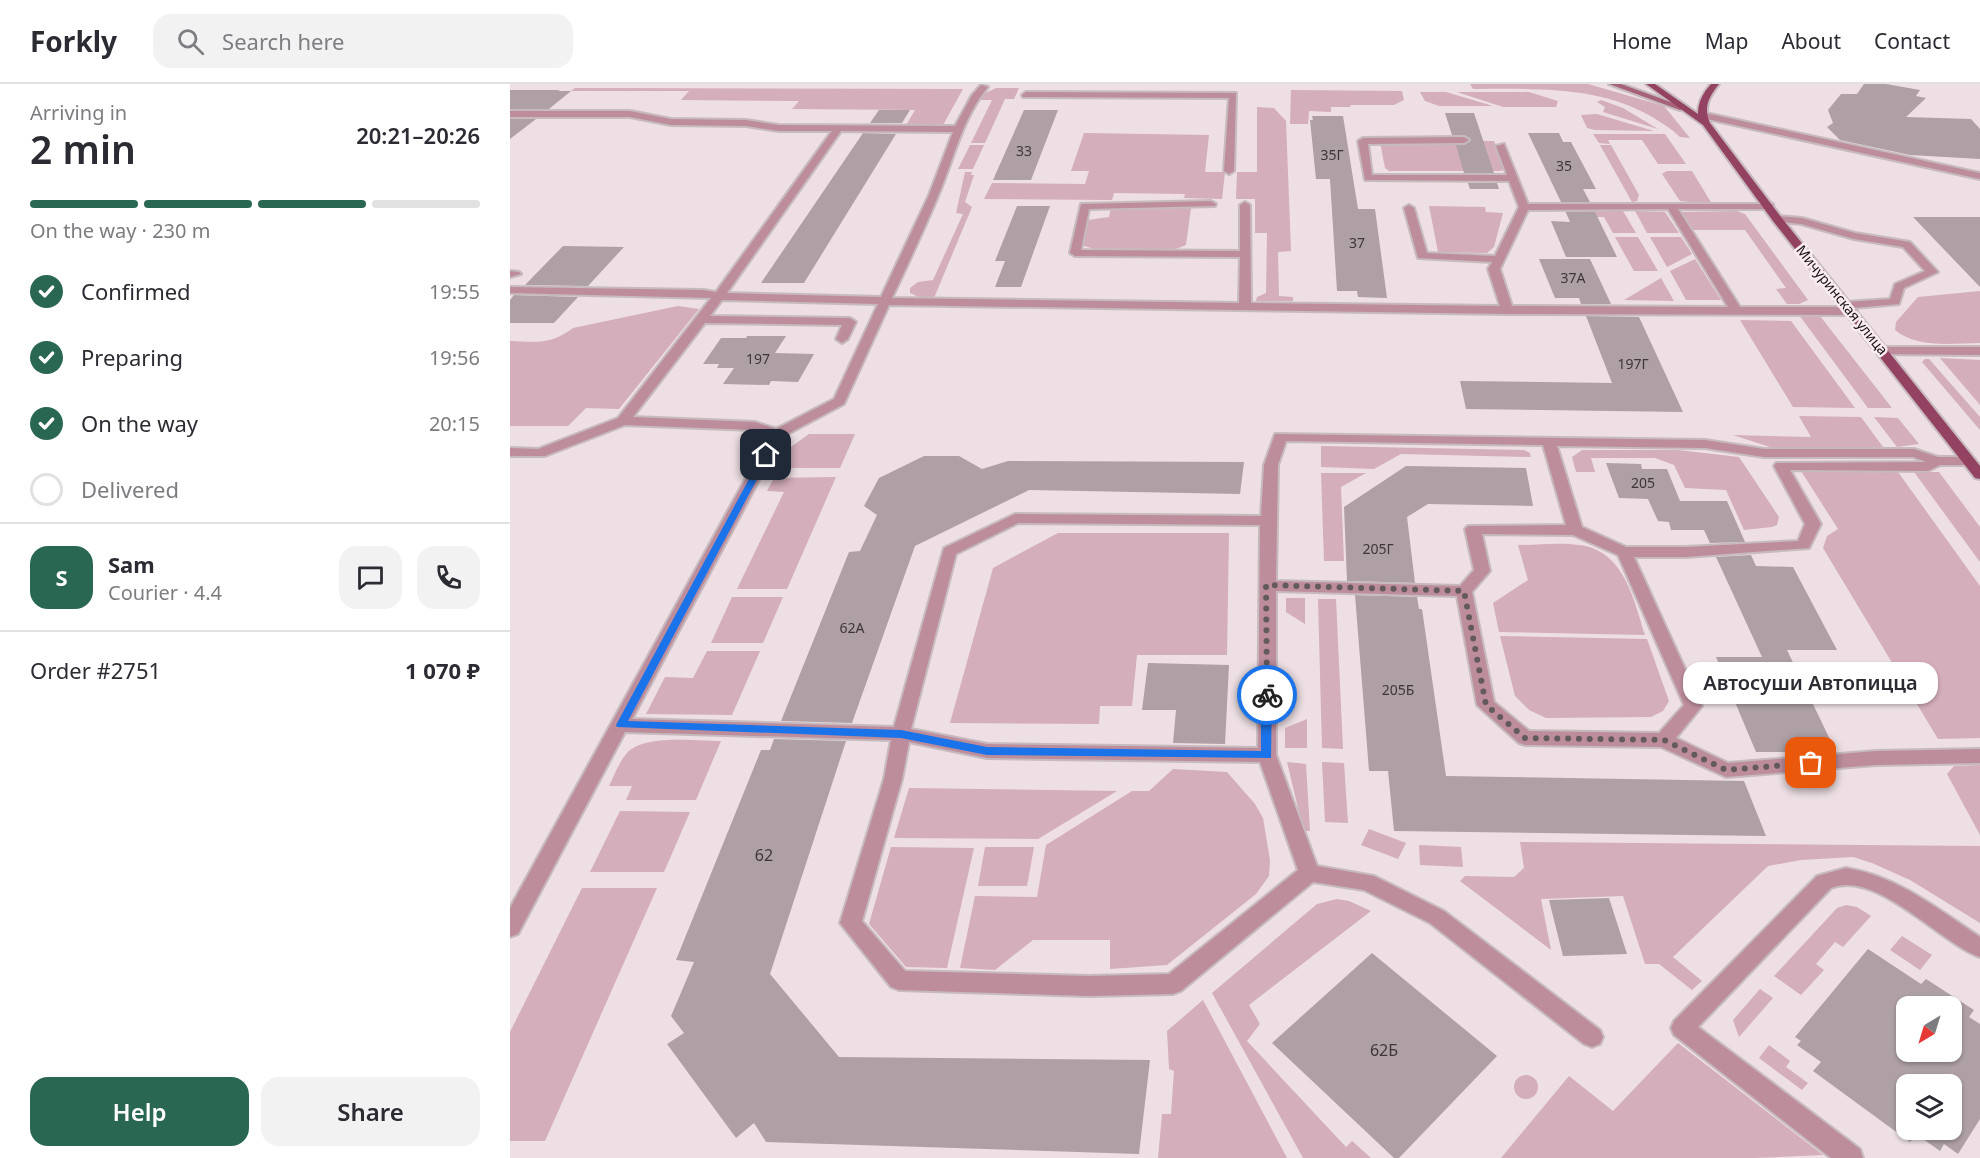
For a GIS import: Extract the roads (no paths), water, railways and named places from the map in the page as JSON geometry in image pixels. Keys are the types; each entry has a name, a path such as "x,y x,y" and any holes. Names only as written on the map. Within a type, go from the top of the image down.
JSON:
{"main road":[{"path":"1613,84 1683,108"},
{"name":"Мичуринская улица","path":"1650,84 1683,108 1703,119 1777,219 1980,476"},
{"path":"1703,119 1701,104 1715,84"}],"lane":[{"path":"974,84 984,87 997,85"},
{"path":"1203,84 1203,88 1233,95"},
{"path":"510,928 777,434 839,401 934,195 958,129 976,95 984,87"},
{"path":"1026,95 1233,95"},
{"path":"1229,171 1233,95"},
{"path":"510,114 630,114 671,122 746,123 779,128 958,129"},
{"path":"1703,119 1980,176"},
{"path":"623,421 719,296 839,128"},
{"path":"1464,140 1363,141 1368,178 1513,178"},
{"path":"1501,146 1524,207 1494,269 1507,310"},
{"path":"1211,204 1085,206 1075,253 1245,254"},
{"path":"1245,205 1245,305"},
{"path":"1671,206 1736,310"},
{"path":"1524,207 1769,206"},
{"path":"1409,208 1422,256 1499,259"},
{"path":"510,290 703,293 719,296 884,301 1507,310 1736,310 1848,308 1895,302 1899,286 1932,272 1906,244 1854,236 1802,221 1777,219"},
{"path":"510,274 516,274 510,280"},
{"path":"700,319 850,322 842,339"},
{"path":"1883,351 1980,351"},
{"path":"510,452 540,453 623,421 755,426 777,434"},
{"path":"1308,873 1267,755 1268,521 1271,465 1280,437 1705,444 1764,453 1914,453 1937,461 1967,461"},
{"path":"1549,442 1575,530"},
{"path":"1266,585 1464,591 1482,571 1473,529 1575,530 1624,552 1686,552 1804,545 1813,524 1781,466 1928,467 1937,461"},
{"path":"1268,521 1015,518 949,551 901,734 893,779 851,923 899,981 1090,986 1173,984 1308,873 1367,882 1437,917 1592,1038"},
{"path":"1624,552 1693,706 1664,740"},
{"path":"1464,591 1486,705 1525,738 1664,740 1726,770 1876,758 1980,756"},
{"path":"621,725 901,734 987,751 1267,755"},
{"path":"1851,1158 1682,1028 1824,882 1836,877 1863,879 1884,887 1980,948"}],"place":[{"name":"Автосуши Автопицца","path":"1811,763"}]}
